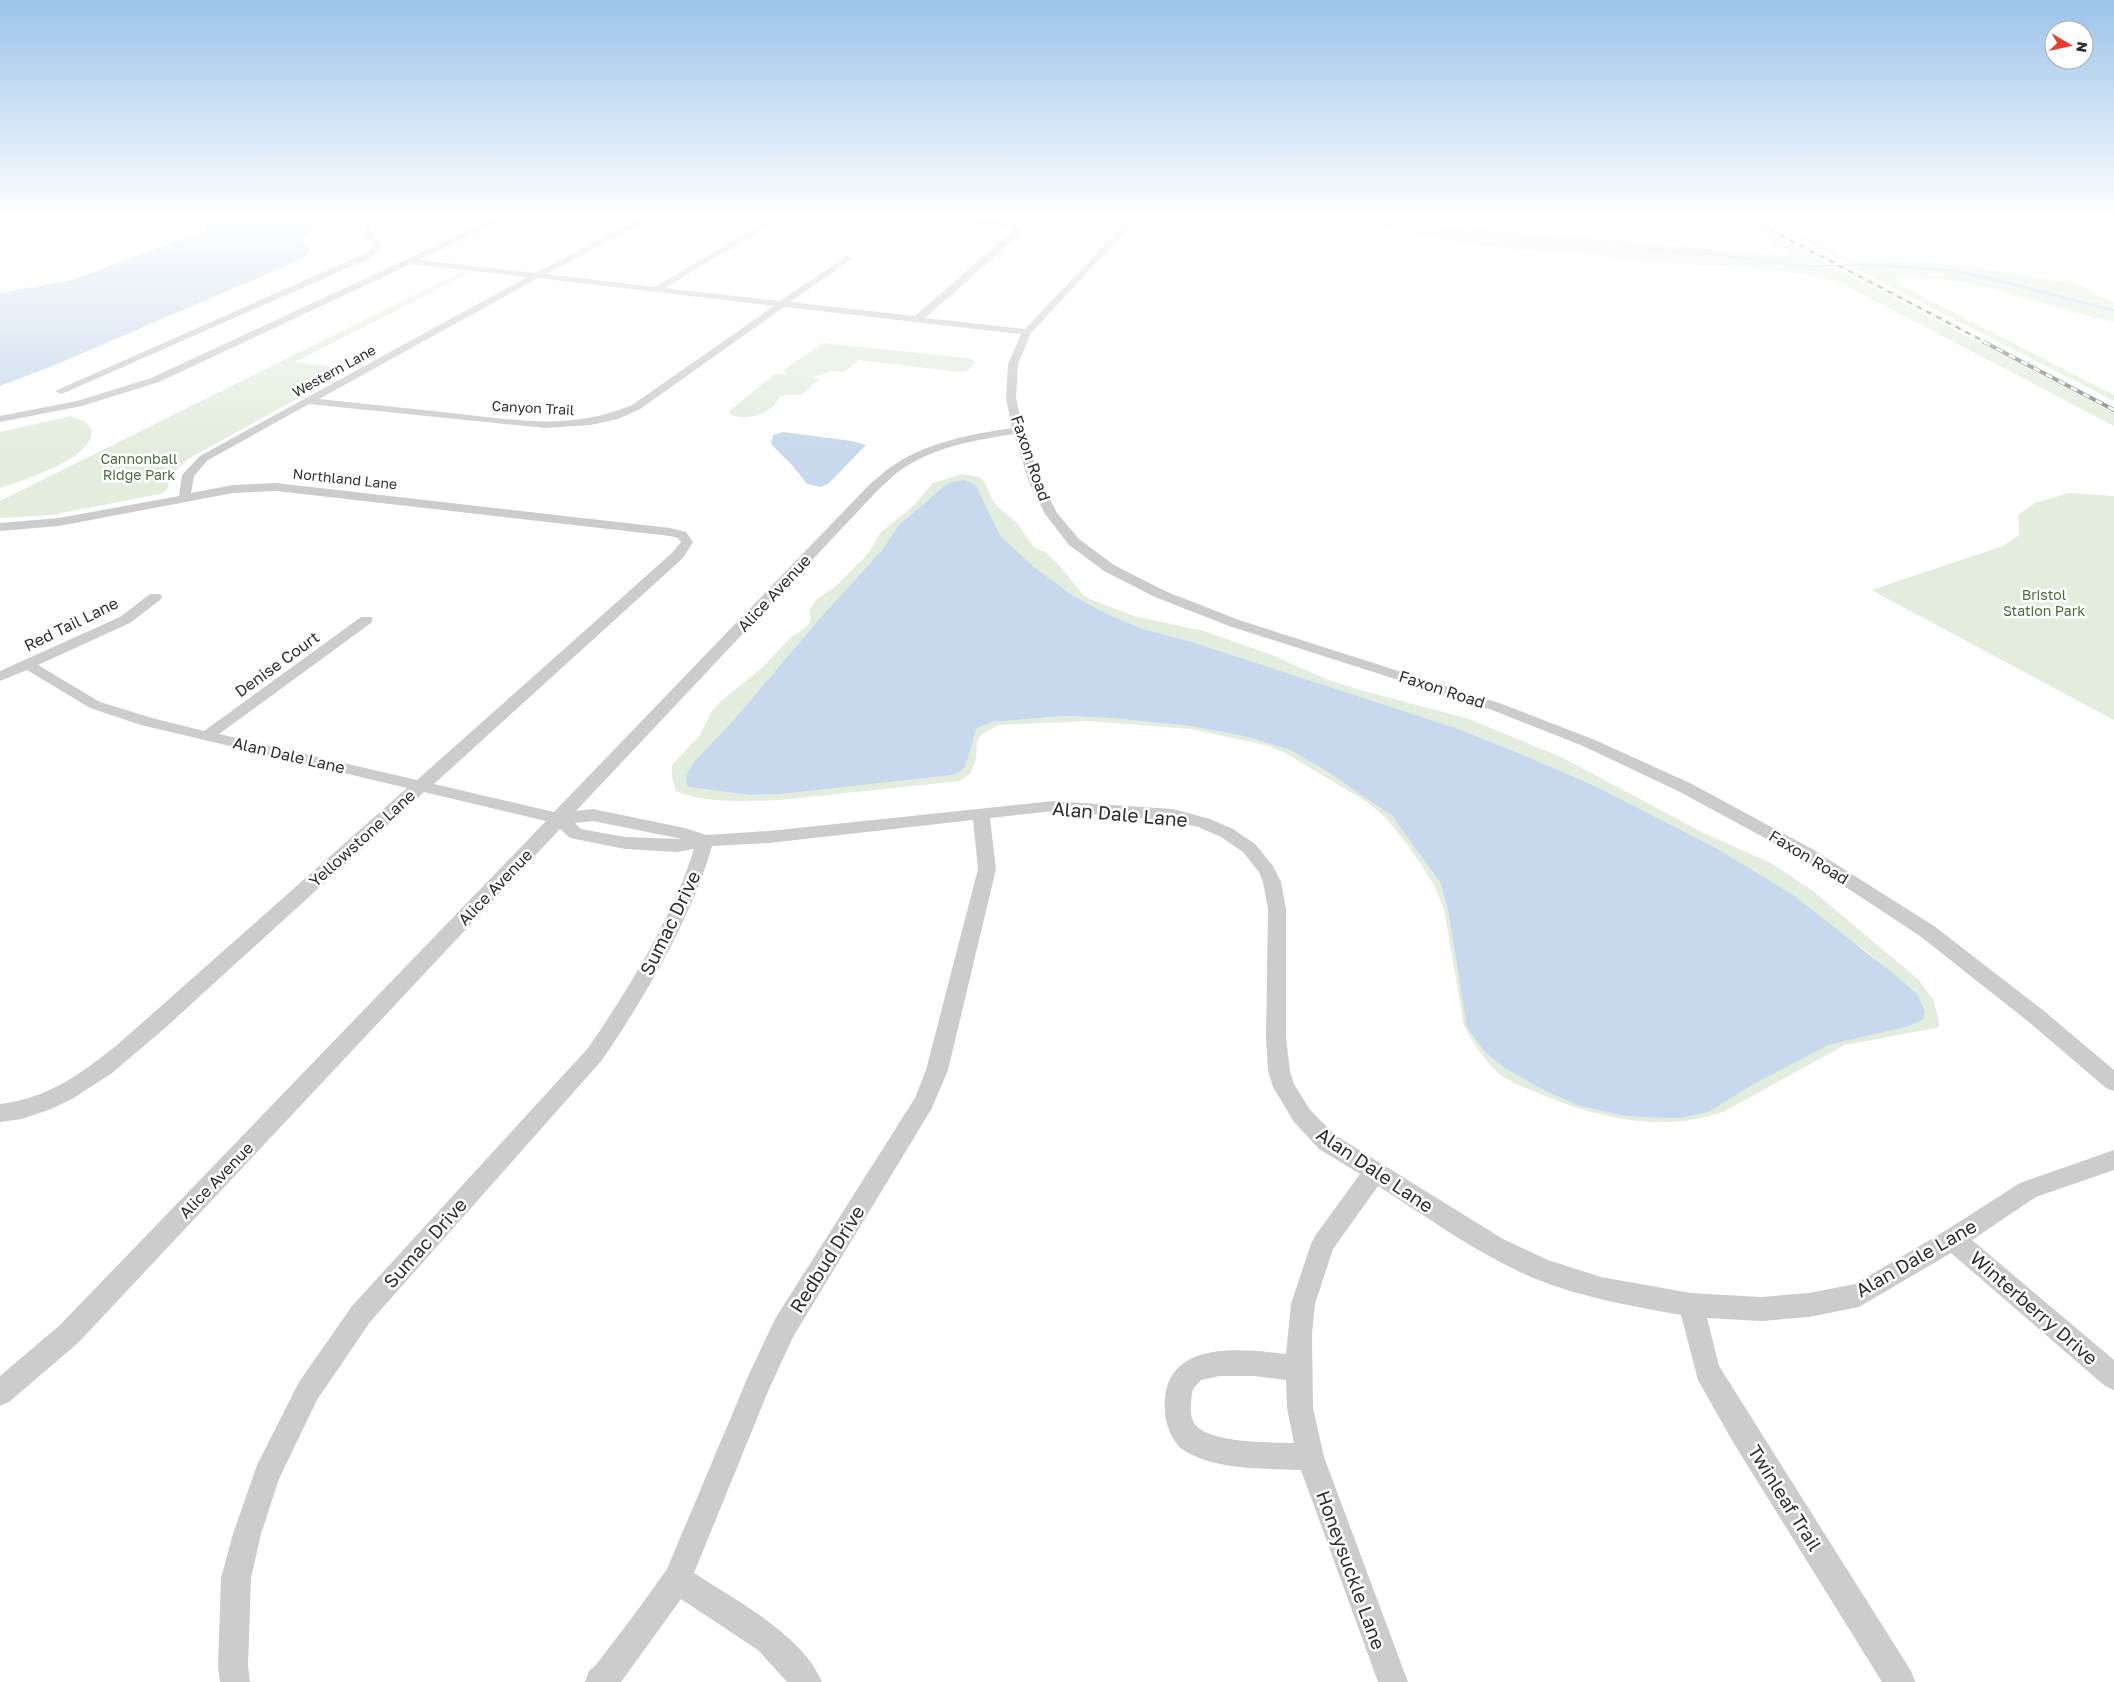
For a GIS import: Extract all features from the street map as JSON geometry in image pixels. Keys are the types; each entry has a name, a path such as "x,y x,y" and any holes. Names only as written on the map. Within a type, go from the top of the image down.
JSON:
{"street":[{"path":"60,391 278,295"},
{"path":"0,420 42,413 119,394 168,375 338,295"},
{"name":"Western Lane","path":"185,497 188,475 204,458 500,295"},
{"path":"712,295 1027,332"},
{"name":"Canyon Trail","path":"306,401 544,426 584,424 617,416 636,407 796,295"},
{"path":"918,319 945,295"},
{"name":"Faxon Road","path":"1060,295 1027,332 1013,364 1011,398 1018,430 1035,482 1051,514 1074,542 1109,568 1160,594 1234,623 1497,707 1589,743 1686,788 1806,853 1927,931 2037,1016 2114,1082"},
{"path":"167,344 184,346"},
{"path":"200,348 219,351"},
{"name":"Alice Avenue","path":"0,1394 69,1334 874,487 900,465 936,448 972,436 1018,430"},
{"name":"Northland Lane","path":"0,527 59,522 233,489 276,487 670,532 682,535 685,539"},
{"name":"Yellowstone Lane","path":"9,1113 44,1104 65,1094 120,1053 218,969 681,552 687,542 685,539"},
{"name":"Red Tail Lane","path":"0,677 125,620 154,597"},
{"name":"Denise Court","path":"208,735 366,620"},
{"name":"Alan Dale Lane","path":"28,665 94,705 147,722 560,819 576,834 625,843 678,846 705,841 768,837 1053,806 1173,815 1204,823 1227,833 1249,848 1267,870 1275,894 1277,909 1276,1056 1284,1087 1302,1116 1327,1142 1495,1248 1544,1270 1601,1289 1691,1305 1760,1309 1809,1305 1859,1295 1953,1239 2028,1190 2114,1160"},
{"name":"Redbud Drive","path":"600,1682 606,1677 648,1622 677,1579 759,1381 784,1328 924,1102 944,1045 987,869 981,813"},
{"name":"Sumac Drive","path":"236,1682 233,1666 236,1578 247,1534 267,1474 308,1390 361,1314 595,1054 620,1019 645,976 688,889 699,864 705,841"},
{"name":"Honeysuckle Lane","path":"1374,1173 1323,1244 1303,1304 1299,1334 1298,1368 1300,1408 1310,1457 1393,1682"},
{"name":"Winterberry Drive","path":"1953,1239 2114,1377"},
{"name":"Twinleaf Trail","path":"1691,1305 1707,1371 1743,1432 1900,1682"},
{"path":"1298,1368 1240,1362 1197,1368 1184,1377 1178,1391 1178,1420 1185,1433 1197,1443 1224,1451 1310,1457"},
{"path":"677,1579 769,1639 807,1682"}],"green space":[{"name":"Cannonball Ridge Park","path":"414,295 425,295 295,362 351,369 188,459 171,475 167,490 160,494 52,515 0,518 0,501"},
{"path":"1865,295 1890,295 2114,413 2114,426"},
{"path":"1908,295 1920,295 2114,395 2114,401"},
{"path":"2016,295 2050,295 2114,312 2114,322"},
{"path":"2060,295 2098,295 2114,302 2114,309"},
{"path":"823,343 968,358 976,362 967,371 959,372 859,360 844,372 832,371 814,377 800,375 820,379 802,394 780,396 772,408 758,415 743,417 730,414 729,411 775,374 787,374 784,372 785,369"},
{"path":"71,416 84,421 91,428 91,439 84,449 72,458 40,474 0,488 0,432"},
{"path":"962,474 979,477 984,481 998,507 1017,523 1034,547 1046,552 1083,595 1090,599 1134,616 1204,631 1272,655 1326,679 1357,689 1469,719 1561,757 1704,833 1773,864 1813,891 1919,980 1933,999 1940,1025 1936,1028 1845,1045 1725,1111 1702,1118 1654,1122 1630,1120 1583,1110 1560,1102 1501,1076 1488,1062 1471,1038 1464,1026 1444,909 1434,885 1410,848 1385,817 1367,802 1285,753 1269,746 1191,729 1088,721 999,725 982,734 977,741 976,759 971,773 960,781 780,800 713,800 676,791 672,777 672,765 700,735 712,711 720,702 763,667 791,637 805,628 811,620 809,610 816,600 837,585 864,558 880,533 912,507 933,483","holes":["943,487 977,488 1000,535 1034,567 1072,595 1105,613 1140,628 1192,642 1456,728 1595,786 1653,817 1864,949 1917,994 1923,1020 1906,1027 1829,1045 1752,1085 1709,1112 1681,1118 1660,1118 1624,1116 1580,1106 1547,1092 1506,1069 1449,915 1441,884 1392,816 1328,772 1290,750 1248,737 1190,726 1111,718 1063,716 992,722 977,728 967,756 953,775 782,794 749,795 688,787 697,758 731,723 821,617 882,550 899,525"]},
{"name":"Bristol Station Park","path":"2069,493 2114,496 2114,720 1871,590 2003,546 2019,535 2018,515 2035,503"}],"water":[{"path":"0,295 217,295 50,367 0,386"},
{"path":"2048,295 2062,295 2114,309 2114,312"},
{"path":"783,432 852,441 866,445 828,484 821,487 807,484 793,466 771,444 773,435"},
{"path":"964,480 973,483 977,488 1000,535 1034,567 1072,595 1105,613 1140,628 1192,642 1456,728 1595,786 1714,847 1793,895 1898,977 1917,994 1925,1011 1923,1020 1906,1027 1829,1045 1752,1085 1709,1112 1681,1118 1660,1118 1624,1116 1580,1106 1547,1092 1506,1069 1484,1051 1467,1027 1449,915 1441,884 1392,816 1328,772 1290,750 1248,737 1190,726 1111,718 1063,716 992,722 977,728 965,767 953,775 782,794 749,795 688,787 686,775 697,758 731,723 821,617 882,550 899,525 943,487 952,482"}],"railway":[{"path":"1896,295 1987,343"},
{"path":"1984,342 2114,410"}]}
